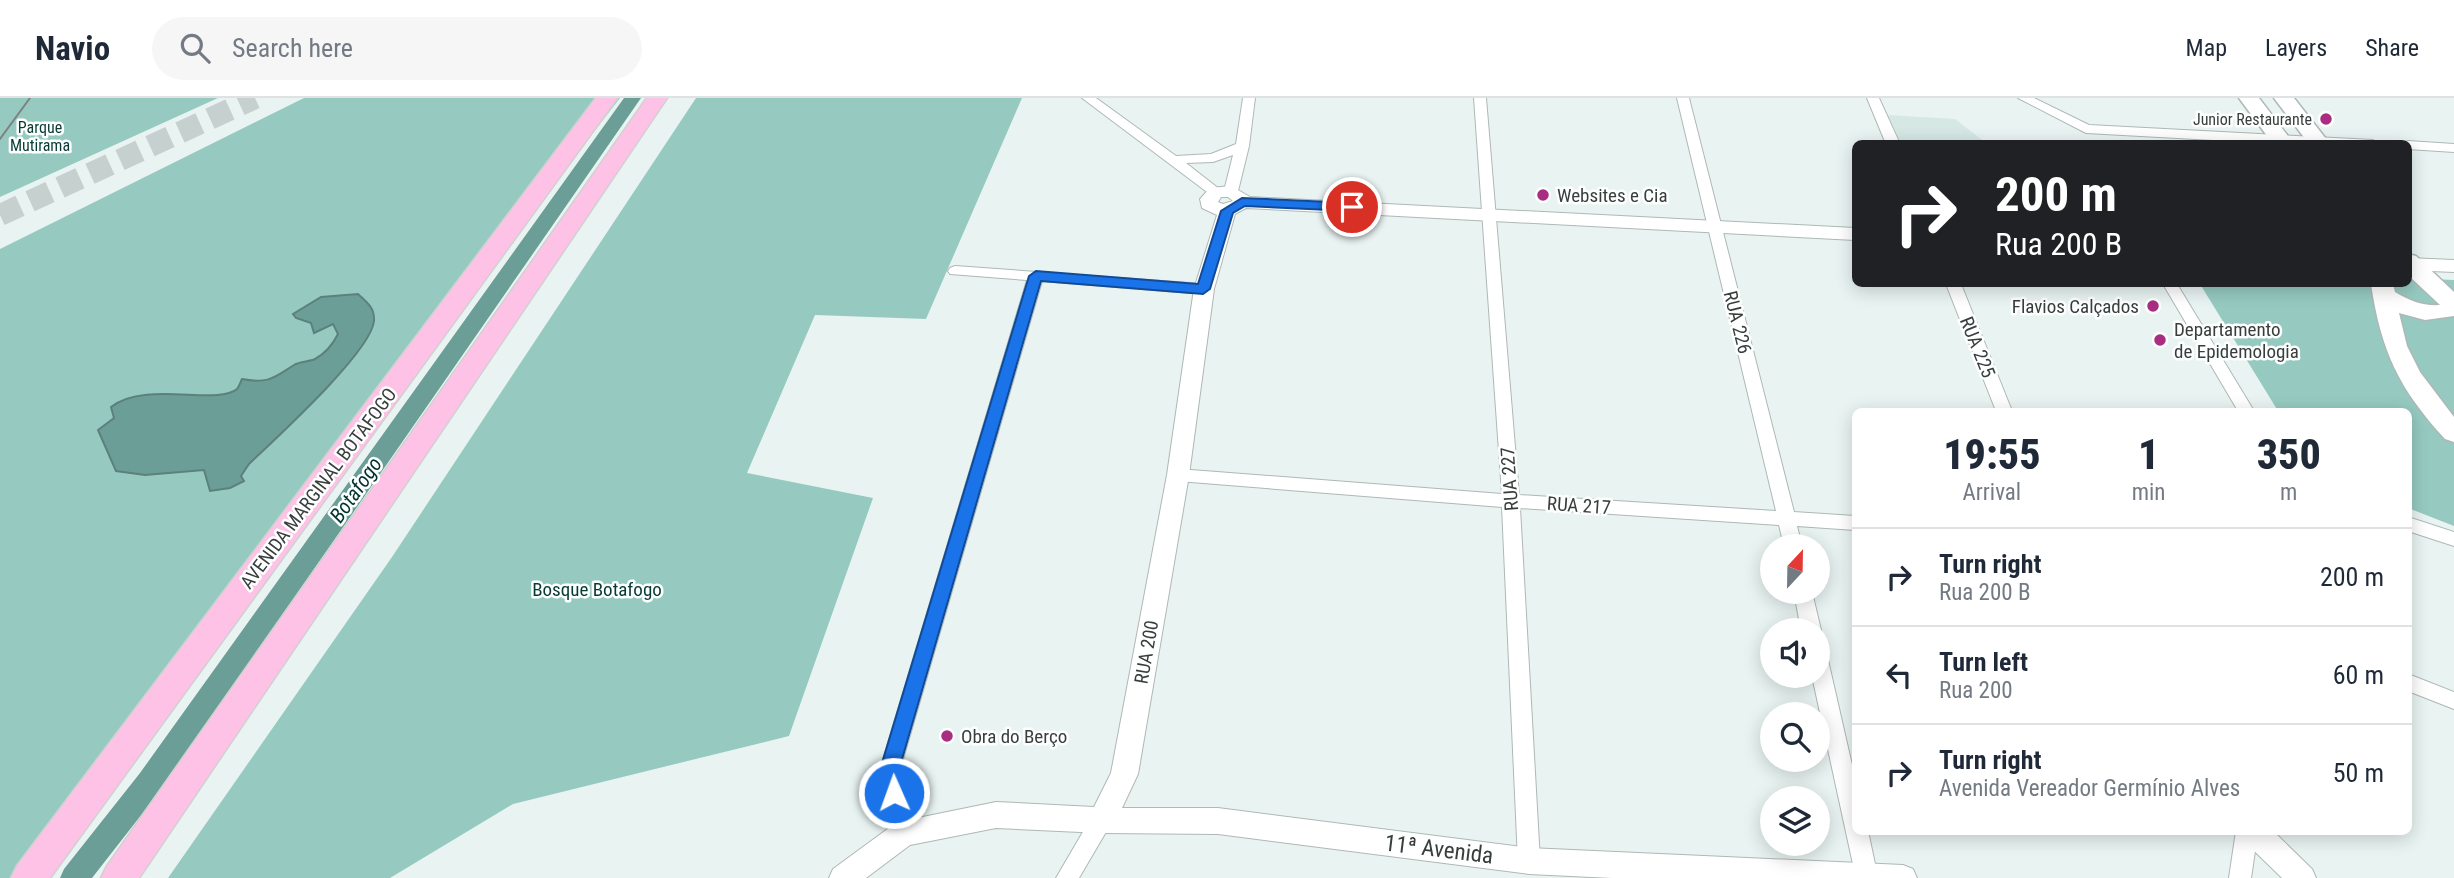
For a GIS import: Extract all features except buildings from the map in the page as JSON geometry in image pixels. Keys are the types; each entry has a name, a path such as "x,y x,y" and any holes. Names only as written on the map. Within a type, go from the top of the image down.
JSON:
{"main road":[{"name":"AVENIDA MARGINAL BOTAFOGO","path":"29,878 607,98"},
{"path":"119,878 657,98"},
{"path":"2249,98 2282,140"},
{"path":"2284,98 2317,140"},
{"path":"2383,290 2413,310 2428,313 2451,310 2454,304 2432,288 2412,266"},
{"path":"2383,290 2391,331 2406,368 2421,393 2454,433"}],"street":[{"path":"1087,98 1229,199 1852,234"},
{"path":"1229,199 1242,146 1249,98"},
{"name":"RUA 227","path":"1480,98 1511,501 1530,869"},
{"name":"RUA 226","path":"1683,98 1790,534"},
{"path":"1873,98 1891,140"},
{"path":"2024,98 2086,129 2267,140"},
{"path":"2086,129 2092,140"},
{"path":"2412,145 2454,148"},
{"path":"1174,159 1213,158 1242,146"},
{"name":"RUA 200","path":"1102,820 1124,774 1178,475 1203,289 1229,199"},
{"path":"2412,263 2454,267"},
{"path":"954,271 1203,289"},
{"path":"903,834 888,773 1036,276"},
{"name":"RUA 225","path":"1954,287 2003,408"},
{"path":"2172,287 2244,408"},
{"name":"RUA 217","path":"1178,475 1511,501 1852,523"},
{"path":"2412,525 2454,539"},
{"path":"2412,684 2454,701"},
{"path":"1824,688 1852,811"},
{"path":"843,878 903,834 996,815 1102,820 1067,878"},
{"name":"11ª Avenida","path":"1102,820 1218,821 1530,869 1902,878"},
{"path":"1858,835 1867,877"},
{"path":"2240,878 2246,835"},
{"path":"2257,835 2302,878"}],"shaded area":[{"path":"1888,115 1955,119 1982,140 1900,140"},
{"path":"358,294 373,312 374,321 369,335 320,395 249,464 241,476 244,481 230,488 210,491 204,470 145,475 116,471 98,430 114,418 111,407 125,399 142,395 227,394 237,389 242,379 270,379 296,364 315,359 329,348 338,334 333,324 314,333 311,323 296,318 293,314 321,297"}],"green space":[{"name":"Parque Mutirama","path":"0,98 218,98 0,197"},
{"path":"304,98 620,98 12,878 0,878 0,249"},
{"name":"Bosque Botafogo","path":"696,98 1022,98 926,319 815,315 747,473 873,498 789,736 513,804 390,878 168,878 392,557"},
{"path":"2412,278 2454,280 2454,526 2412,510 2412,408 2276,408 2202,287 2412,287"}],"waterway":[{"name":"Botafogo","path":"74,878 150,782 633,98"}],"tunnel":[{"path":"0,215 255,98"}],"tram line":[{"path":"0,139 30,98"}],"place":[{"name":"Junior Restaurante","path":"2326,119"},
{"name":"Websites e Cia","path":"1543,195"},
{"name":"Flavios Calçados","path":"2153,306"},
{"name":"Departamento de Epidemologia","path":"2160,340"},
{"name":"Obra do Berço","path":"947,736"}],"route":[{"path":"894,793 888,773 1036,276 1203,289 1227,211 1240,206 1242,202 1352,207"}]}
